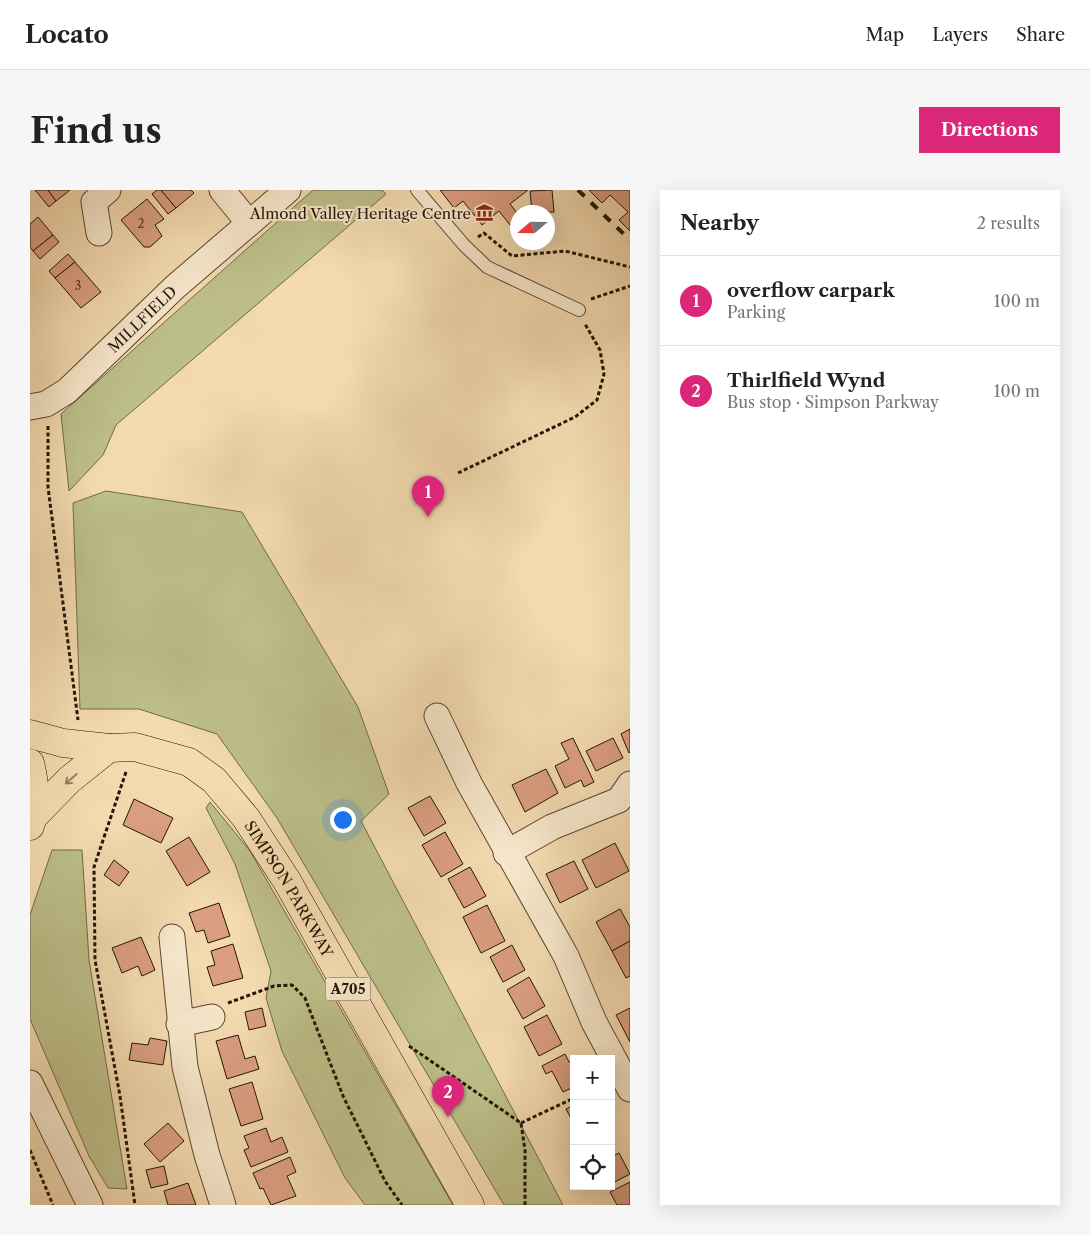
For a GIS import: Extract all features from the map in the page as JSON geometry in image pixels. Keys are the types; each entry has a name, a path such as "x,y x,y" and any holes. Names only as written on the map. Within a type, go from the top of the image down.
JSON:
{"main road":[{"name":"SIMPSON PARKWAY","path":"30,734 63,743 109,748 135,747 189,762 214,780 246,818 287,881 470,1205"},
{"path":"32,822 69,780 109,748"},
{"path":"30,763 34,777 32,822"}],"street":[{"path":"99,233 94,202 108,190"},
{"path":"222,190 249,223"},
{"name":"MILLFIELD","path":"38,405 67,391 175,287 288,190"},
{"path":"437,716 469,783 506,853 566,956 594,1022 629,1081"},
{"path":"506,853 552,827 626,798"},
{"path":"172,937 185,1067 207,1155 223,1205"},
{"path":"180,1024 212,1017"},
{"path":"30,1083 90,1205"}],"lane":[{"path":"417,190 464,245 487,267 579,310"}],"path":[{"path":"464,245 484,233 512,256 566,251 630,267"},
{"path":"458,473 575,417 598,400 604,374 600,350 579,310 592,298 630,286"},
{"path":"38,405 79,726"},
{"path":"134,771 125,772 94,867 95,960 120,1096 135,1205"},
{"path":"212,1017 218,1007 274,986 292,985 305,998 343,1096 385,1180 402,1205"},
{"path":"402,1042 521,1123 525,1150 526,1205"},
{"path":"521,1123 570,1100"},
{"path":"30,1150 53,1205"}],"green space":[{"path":"313,190 382,190 386,194 116,425 103,455 69,491 61,414"},
{"path":"106,491 242,512 358,707 389,794 361,821 563,1205 504,1205 277,818 217,734 139,709 80,709 73,503"},
{"path":"210,802 250,851 453,1205 365,1205 345,1178 282,1051 266,998 271,971 235,864 206,808"},
{"path":"52,850 82,850 89,960 127,1189 108,1188 89,1156 30,1019 30,915"}],"building":[{"path":"35,190 48,190 56,201 49,207"},
{"path":"48,190 70,190 56,201"},
{"path":"157,190 161,190 176,208 168,214 152,194"},
{"path":"161,190 191,190 194,193 176,208"},
{"name":"Almond Valley Heritage Centre","path":"440,190 528,190 510,204 510,225 499,211 482,225 463,201 454,208"},
{"path":"552,190 553,205 531,205 530,191"},
{"path":"589,190 630,190 630,231 619,220 628,212 610,195 602,203"},
{"path":"147,199 164,219 155,225 162,236 150,247 144,247 121,220"},
{"path":"38,217 53,235 33,251 30,247 30,224"},
{"path":"53,235 59,242 40,259 33,251"},
{"path":"68,254 75,262 55,278 49,271"},
{"path":"75,262 101,292 81,308 55,278"},
{"path":"630,729 630,752 629,753 621,734"},
{"path":"573,738 594,782 584,787 581,780 565,788 555,766 569,759 561,743"},
{"path":"613,738 623,758 596,771 586,751"},
{"path":"546,769 558,793 525,812 512,785"},
{"path":"430,796 446,823 424,836 408,808"},
{"path":"134,799 173,818 161,843 123,825"},
{"path":"445,832 463,864 441,877 422,845"},
{"path":"189,837 210,872 187,886 166,851"},
{"path":"615,843 629,871 596,888 582,860"},
{"path":"114,860 129,872 119,886 104,875"},
{"path":"574,861 588,889 560,903 546,874"},
{"path":"470,867 486,896 464,908 448,879"},
{"path":"219,903 230,936 208,943 204,930 196,932 189,913"},
{"path":"487,905 505,941 481,953 463,917"},
{"path":"620,909 630,927 630,941 612,951 596,922"},
{"path":"141,937 155,970 142,976 138,966 122,973 112,948"},
{"path":"630,941 630,976 626,978 612,951"},
{"path":"233,944 243,978 213,986 207,967 215,965 211,951"},
{"path":"512,945 525,970 503,982 490,957"},
{"path":"529,977 545,1006 523,1019 507,990"},
{"path":"262,1008 266,1026 249,1030 245,1012"},
{"path":"630,1008 630,1042 616,1015"},
{"path":"547,1015 562,1044 539,1056 524,1027"},
{"path":"238,1035 245,1059 255,1056 259,1069 227,1079 216,1041"},
{"path":"150,1038 167,1041 163,1065 129,1060 132,1043 148,1045"},
{"path":"565,1054 570,1062 570,1089 563,1092 552,1071 546,1074 542,1066"},
{"path":"252,1082 263,1119 241,1126 229,1089"},
{"path":"570,1107 570,1116 566,1109"},
{"path":"168,1123 184,1141 160,1162 144,1144"},
{"path":"266,1128 271,1142 282,1137 288,1152 251,1167 244,1150 249,1148 244,1136"},
{"path":"619,1153 630,1174 615,1182 615,1155"},
{"path":"290,1157 296,1172 287,1176 296,1196 271,1205 263,1188 260,1189 253,1173"},
{"path":"164,1166 168,1184 151,1188 146,1170"},
{"path":"630,1182 630,1205 617,1205 610,1192"},
{"path":"188,1183 196,1205 168,1205 164,1191"}],"railway":[{"path":"578,190 630,240"}],"place":[{"name":"Almond Valley Heritage Centre","path":"485,213"},
{"name":"overflow carpark","path":"428,517"},
{"name":"Thirlfield Wynd","path":"448,1117"}]}
